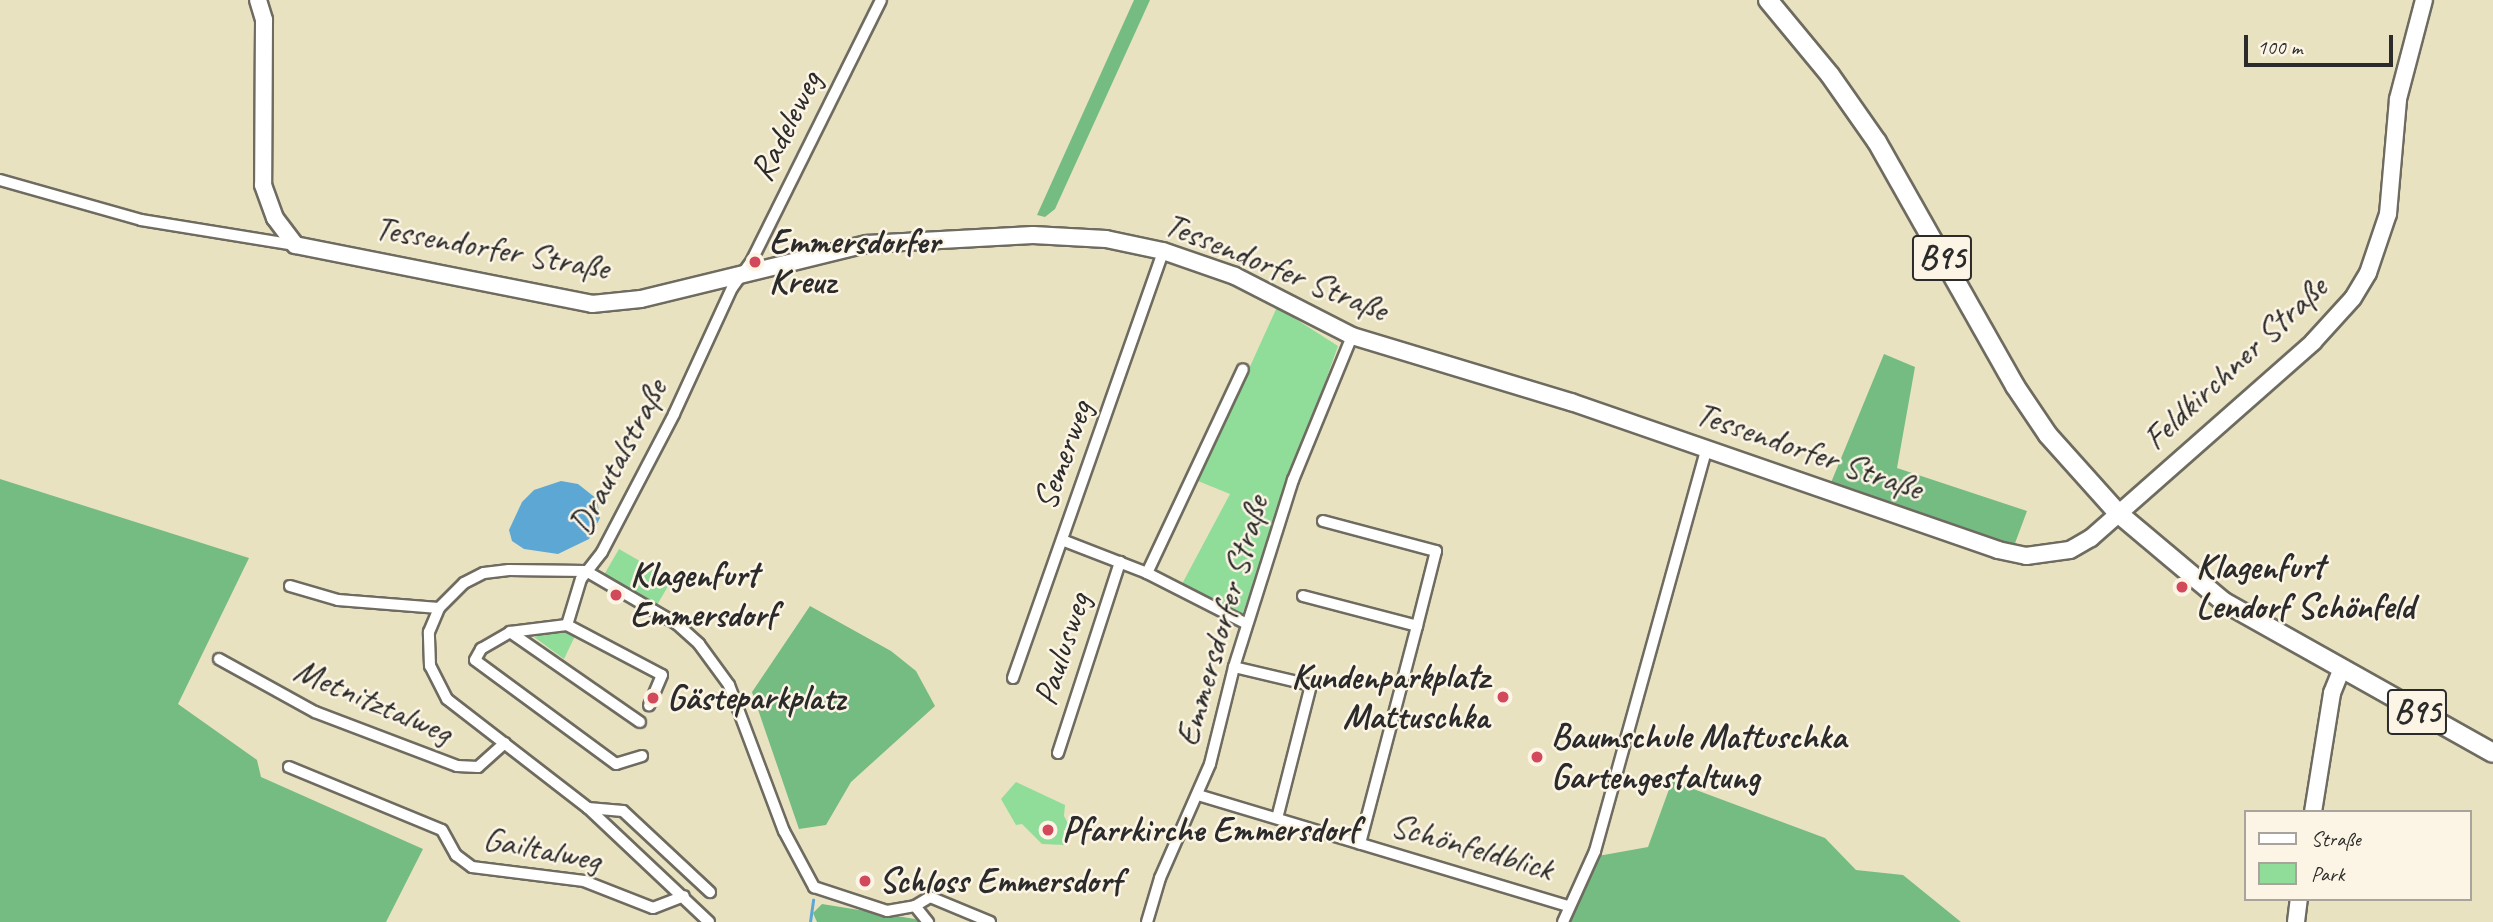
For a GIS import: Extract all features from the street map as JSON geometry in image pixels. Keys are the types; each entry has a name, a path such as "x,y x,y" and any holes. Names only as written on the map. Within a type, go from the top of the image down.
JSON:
{"main road":[{"name":"B95","path":"1768,0 1830,75 1877,142 2015,386 2048,435 2119,514 2224,602 2342,671 2493,753"}],"street":[{"path":"258,0 264,20 263,185 275,218 295,245"},
{"name":"Radeleweg","path":"739,277 751,260 881,0"},
{"name":"Feldkirchner Straße","path":"2119,514 2313,342 2363,281 2388,215 2398,99 2424,0"},
{"path":"0,180 141,220 295,245"},
{"name":"Tessendorfer Straße","path":"295,245 593,304 739,277 867,244 1033,235 1106,239 1163,251 1235,276 1352,336 1456,365 1707,448 1997,550 2026,556 2070,550 2119,514"},
{"name":"Semerweg","path":"1013,678 1163,251"},
{"name":"Drautalstraße","path":"709,922 588,808 459,710 436,683 428,649 439,608 464,583 484,573 586,571 602,552 674,414 739,277"},
{"name":"Emmersdorfer Straße","path":"1147,922 1160,878 1210,765 1234,667 1309,434 1352,336"},
{"path":"1147,573 1243,369"},
{"path":"1563,922 1595,851 1707,448"},
{"path":"1323,521 1436,551 1360,844"},
{"path":"1062,540 1147,573 1247,624"},
{"name":"Paulusweg","path":"1058,753 1120,562"},
{"path":"566,625 586,571 677,624 699,644 729,685 784,831 814,887 887,911 915,906 930,897 990,922"},
{"path":"290,586 338,600 439,608"},
{"path":"1303,596 1417,626"},
{"path":"642,756 616,764 482,669 475,660 481,649 510,632 566,625 662,675 649,705"},
{"path":"510,632 640,722"},
{"name":"Metnitztalweg","path":"219,659 315,712 457,766 478,766 505,743"},
{"path":"1234,667 1311,685 1277,818"},
{"path":"2313,810 2332,693 2342,671"},
{"name":"Gailtalweg","path":"289,767 442,830 456,855 472,867 584,881 653,908 684,896"},
{"name":"Schönfeldblick","path":"1198,795 1569,905"},
{"path":"588,808 623,811 710,892"},
{"path":"2296,922 2299,901"},
{"path":"915,906 928,922"}],"green space":[{"path":"1134,0 1150,0 1055,209 1045,217 1037,215"},
{"path":"1277,307 1338,346 1242,615 1182,584 1230,494 1198,481"},
{"path":"1884,354 1915,367 1897,468 2027,511 2014,546 1830,485"},
{"path":"0,479 249,558 178,704 257,760 261,777 423,849 386,922 0,922"},
{"path":"619,549 672,580 657,605 604,574"},
{"path":"810,606 891,651 916,671 935,706 851,782 826,825 799,829 752,692"},
{"path":"555,630 576,634 564,659 534,637"},
{"path":"1672,781 1825,838 1856,870 1903,875 1961,922 1568,922 1598,856 1648,847"},
{"path":"1016,782 1065,805 1064,816 1072,831 1065,845 1042,844 1022,824 1016,825 1001,799"},
{"path":"822,904 920,922 817,922 813,913"}],"water":[{"path":"561,481 578,484 597,499 600,518 589,539 558,554 524,549 512,541 509,530 522,502 534,490"}],"waterway":[{"path":"810,922 813,900"}],"place":[{"name":"Emmersdorfer Kreuz","path":"755,262"},
{"name":"Klagenfurt Lendorf Schönfeld","path":"2182,587"},
{"name":"Klagenfurt Emmersdorf","path":"616,595"},
{"name":"Kundenparkplatz Mattuschka","path":"1503,697"},
{"name":"Gästeparkplatz","path":"653,698"},
{"name":"Baumschule Mattuschka Gartengestaltung","path":"1537,757"},
{"name":"Pfarrkirche Emmersdorf","path":"1048,830"},
{"name":"Schloss Emmersdorf","path":"865,881"}]}
